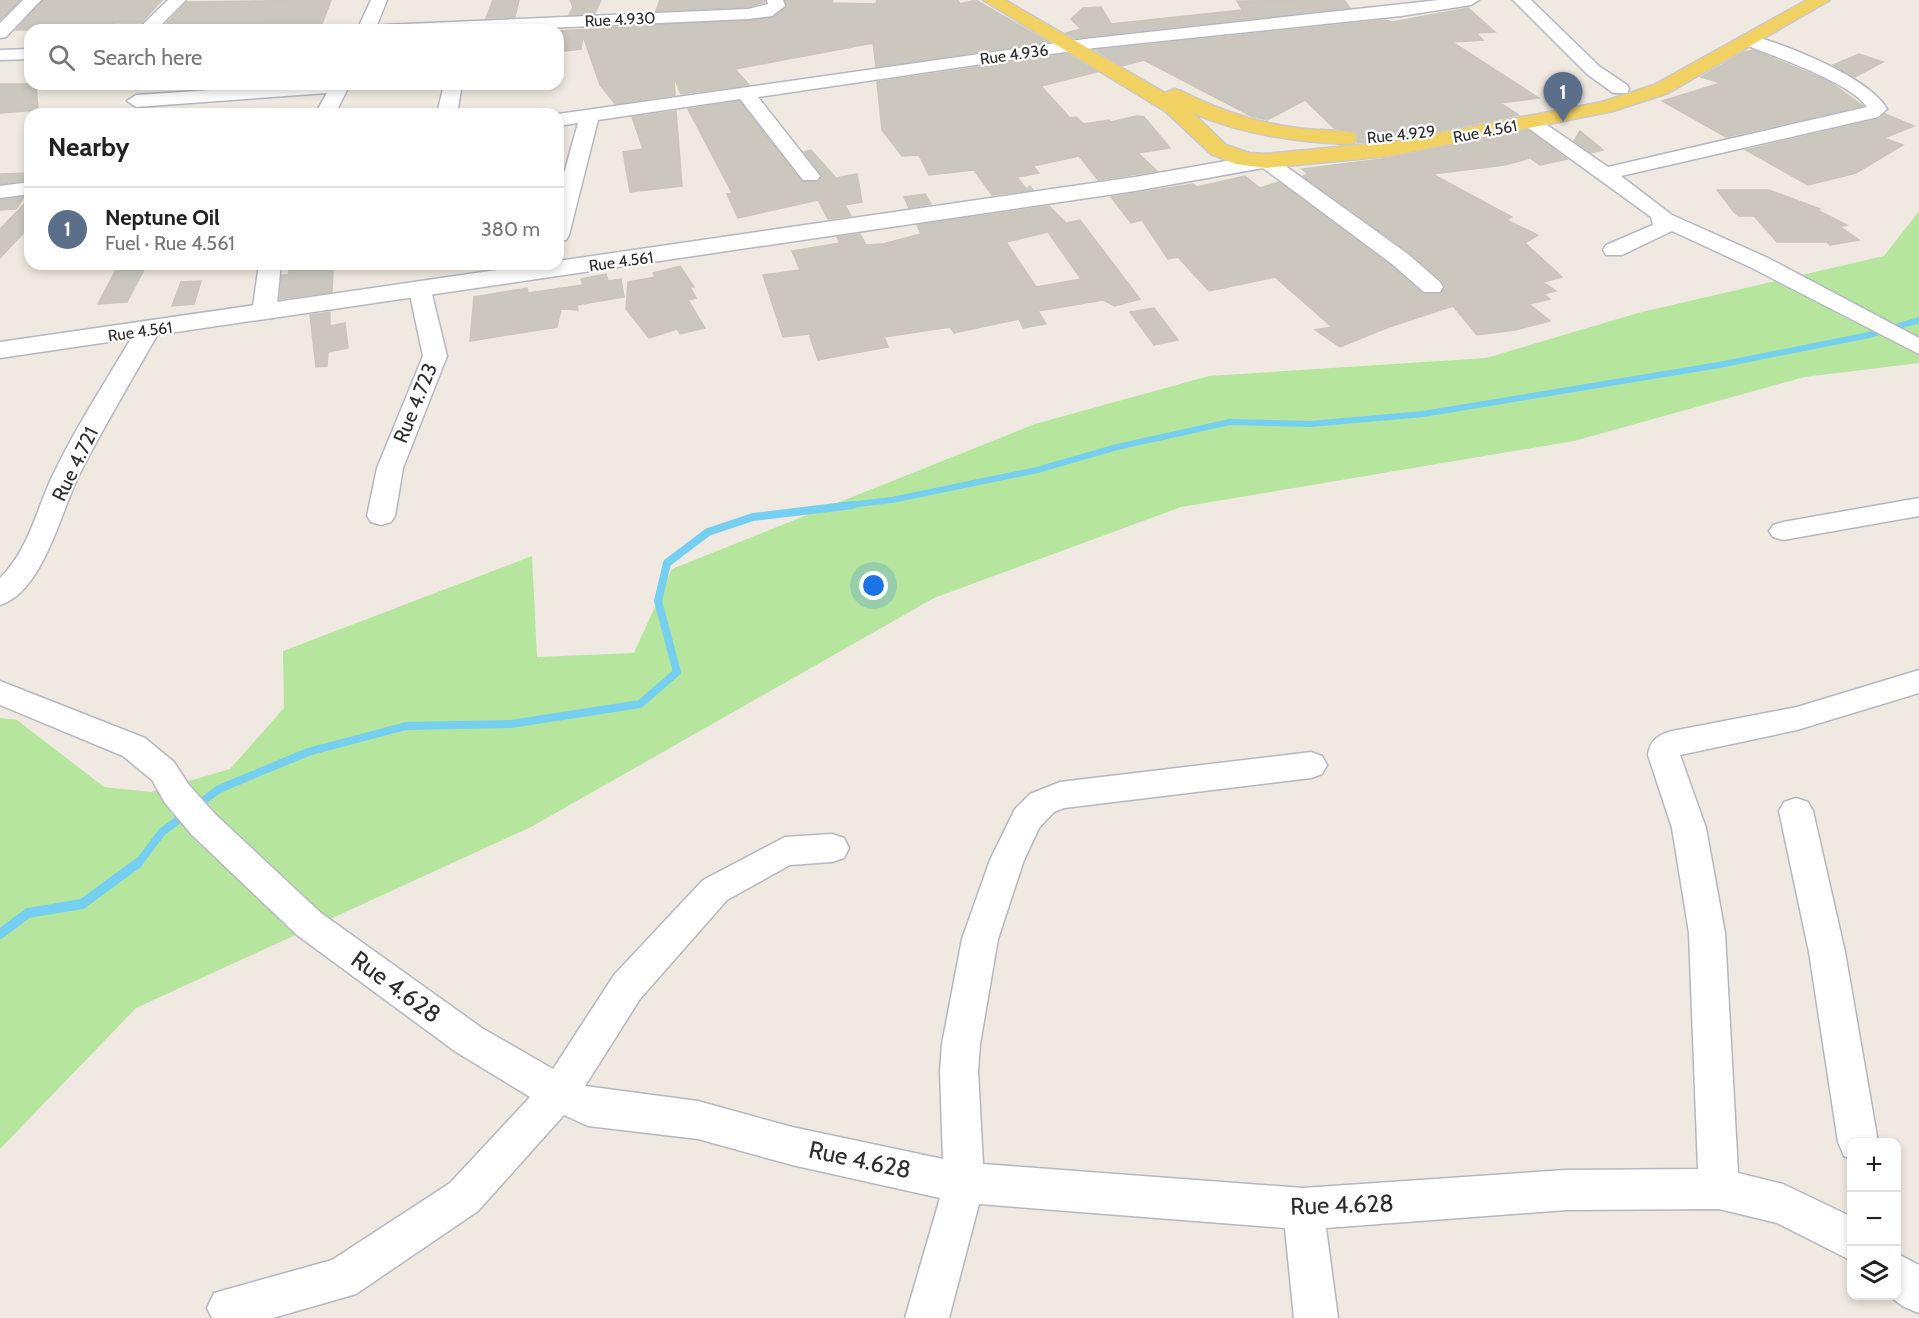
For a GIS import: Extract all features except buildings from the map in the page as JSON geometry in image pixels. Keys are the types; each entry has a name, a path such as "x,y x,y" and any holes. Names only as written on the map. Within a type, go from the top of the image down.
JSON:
{"main road":[{"name":"Rue 4.929","path":"992,0 1189,104 1219,117 1257,129 1337,138 1409,135 1555,106 1620,89 1798,0"},
{"name":"Rue 4.929","path":"1011,0 1184,115 1213,147"},
{"name":"Rue 4.561","path":"564,266 1135,184 1266,161 1390,149 1606,107 1653,92 1821,0"},
{"path":"1213,147 1226,131 1257,129 1271,135 1279,147 1278,153 1266,161"},
{"name":"Rue 4.561","path":"1135,184 1179,166 1213,147 1247,160 1266,161"},
{"name":"Rue 4.561","path":"0,350 420,290 538,270"}],"street":[{"path":"0,33 33,0"},
{"path":"152,24 178,0"},
{"path":"369,24 379,0"},
{"path":"634,18 643,0"},
{"name":"Rue 4.930","path":"533,24 766,12 777,6 775,0"},
{"name":"Rue 4.936","path":"564,119 1077,46 1397,5 1471,0"},
{"path":"1521,0 1593,70 1620,89"},
{"path":"1605,174 1871,113 1878,108 1873,99 1855,87 1749,40"},
{"path":"0,55 24,54"},
{"path":"136,100 282,90"},
{"path":"328,108 338,90"},
{"path":"448,108 452,90"},
{"path":"744,92 810,176"},
{"path":"564,213 590,116"},
{"path":"1530,122 1649,204 1664,219 1760,263 1919,347"},
{"path":"1266,161 1400,259 1432,287"},
{"path":"0,192 24,189"},
{"path":"1614,250 1661,230 1665,226 1664,219"},
{"path":"264,313 269,270"},
{"name":"Rue 4.723","path":"381,516 390,468 435,356 420,290"},
{"name":"Rue 4.721","path":"0,595 18,577 48,525 65,477 148,330"},
{"path":"1783,531 1919,507"},
{"path":"1719,1189 1707,933 1697,862 1689,828 1664,755 1665,748 1672,743 1766,728 1869,699 1919,681"},
{"name":"Rue 4.628","path":"0,692 134,747 163,771 177,794 204,825 309,924 469,1040 588,1107 698,1120 792,1146 964,1183 1303,1209 1566,1190 1719,1189 1783,1204 1847,1238"},
{"path":"927,1318 964,1183 958,1101 961,1044 980,939 1007,860 1027,819 1042,804 1060,795 1311,765"},
{"path":"1796,811 1827,952 1857,1138"},
{"path":"229,1308 341,1279 464,1197 560,1093 627,987 715,890 785,851 832,848"},
{"path":"1303,1209 1316,1318"}],"green space":[{"path":"1919,211 1919,363 1804,377 1574,441 1181,507 934,598 531,827 136,1008 0,1149 0,718 17,720 104,787 151,792 230,769 284,708 283,651 532,556 537,657 634,653 672,569 1035,424 1209,376 1486,358 1638,313 1884,256"}],"waterway":[{"path":"840,506 892,500 1037,470 1117,447 1230,422 1310,424 1423,414 1719,365 1869,335 1919,320"},
{"path":"195,807 219,789 308,752 406,726 511,724 640,704 677,672 658,601 667,563 708,532 753,517 853,505"},
{"path":"137,865 162,832 186,814"},
{"path":"0,934 28,913 82,904 138,863"}],"place":[{"name":"Neptune Oil","path":"1563,122"}]}
